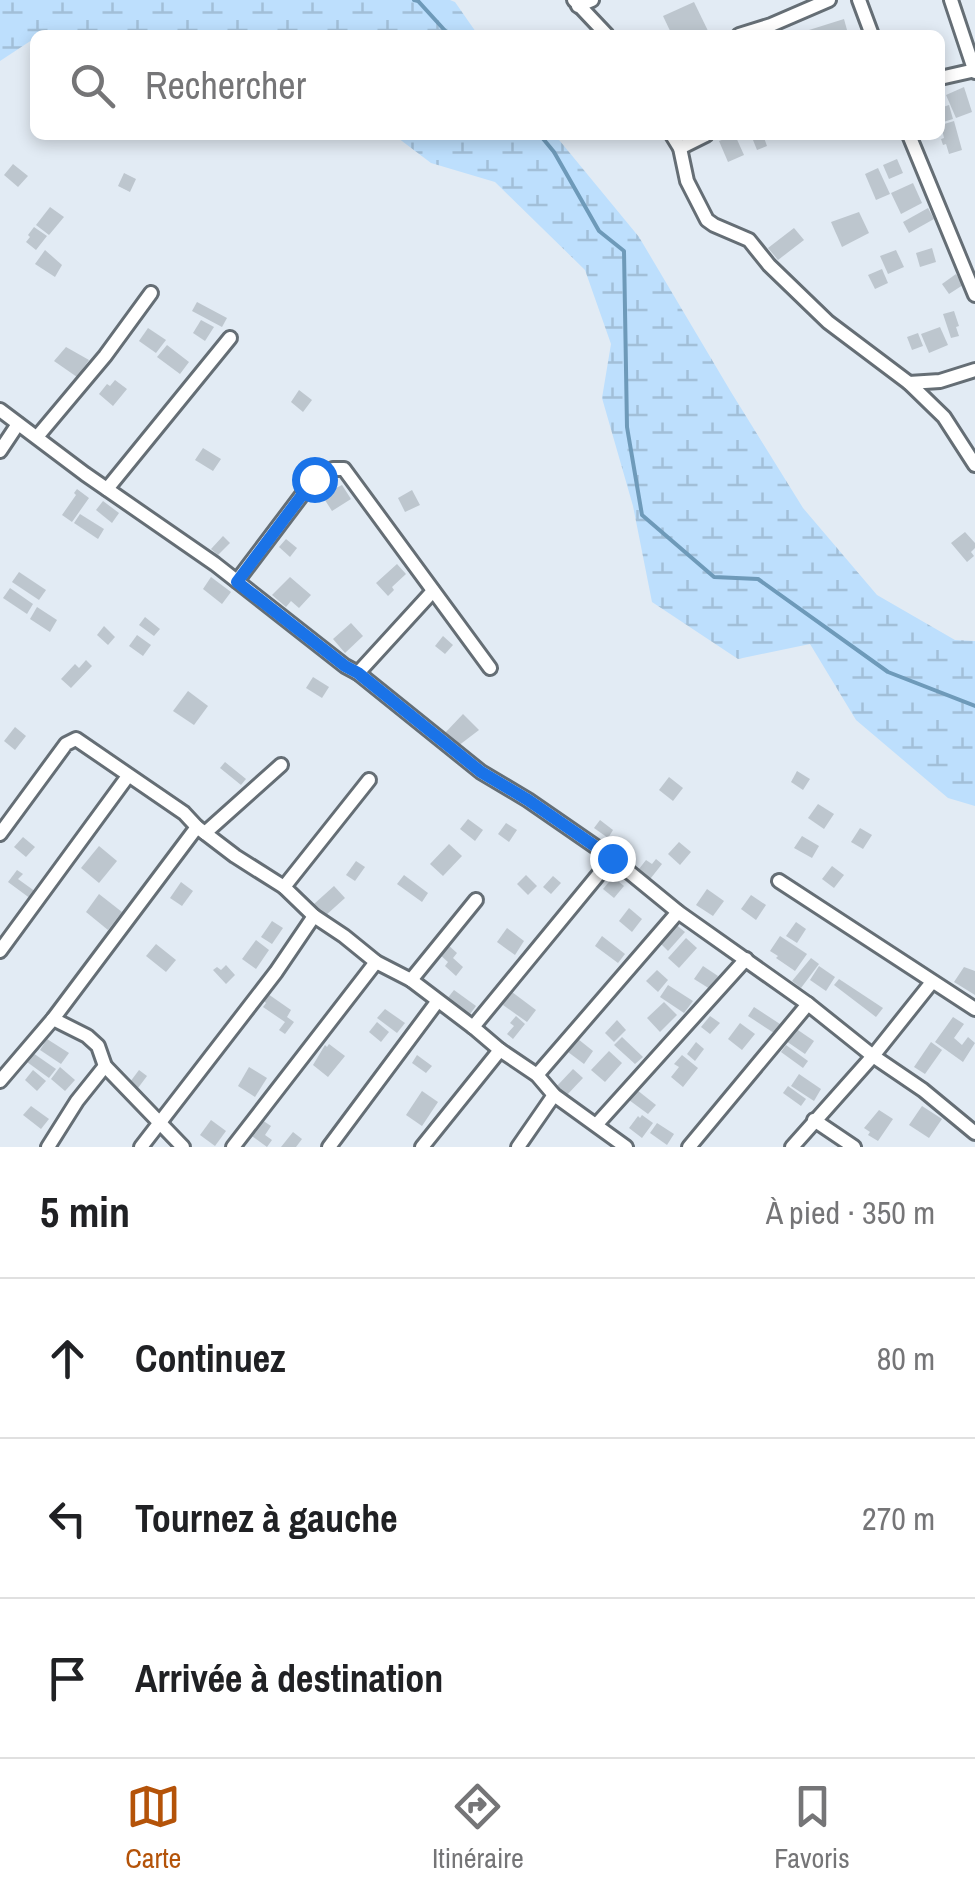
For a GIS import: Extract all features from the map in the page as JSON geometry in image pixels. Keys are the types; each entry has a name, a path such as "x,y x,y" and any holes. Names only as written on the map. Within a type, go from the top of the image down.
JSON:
{"street":[{"path":"576,3 592,0"},
{"path":"755,30 829,0"},
{"path":"860,0 870,30"},
{"path":"945,77 975,71 950,0"},
{"path":"576,3 602,30"},
{"path":"910,140 975,295"},
{"path":"676,141 687,181 706,220 749,240 828,322 909,383 944,417 975,465"},
{"path":"37,437 152,293"},
{"path":"106,489 230,338"},
{"path":"909,383 940,381 975,370"},
{"path":"0,410 358,673 481,772 612,858 678,912 808,1004 975,1133"},
{"path":"0,451 18,424"},
{"path":"237,582 314,479 332,469 344,469 490,668"},
{"path":"358,673 433,591"},
{"path":"0,834 66,744 76,739 184,812 201,830 284,887 314,916 376,962 411,980 538,1075 554,1095 626,1147"},
{"path":"0,1081 201,830 281,765"},
{"path":"0,952 128,776"},
{"path":"284,887 369,780"},
{"path":"472,1027 612,858"},
{"path":"779,881 975,1009"},
{"path":"411,980 476,900"},
{"path":"538,1075 678,912"},
{"path":"141,1147 276,972 314,916"},
{"path":"597,1124 746,959"},
{"path":"233,1147 376,962"},
{"path":"792,1147 874,1056 932,982"},
{"path":"329,1147 437,1002"},
{"path":"689,1147 808,1004"},
{"path":"53,1019 98,1046 105,1066 183,1147"},
{"path":"422,1147 500,1050"},
{"path":"48,1147 105,1066"},
{"path":"518,1147 554,1095"},
{"path":"814,1120 854,1147"}],"green space":[{"path":"0,0 450,0 475,30 30,30 30,41 0,61"},
{"path":"401,140 559,140 639,237 803,508 877,595 955,640 975,641 975,806 948,798 856,720 810,644 738,659 652,602 633,506 602,398 611,344 585,270 495,182 431,163"}],"building":[{"path":"694,2 708,30 670,30 663,16"},
{"path":"844,19 847,30 809,30"},
{"path":"964,87 972,112 956,118 946,95"},
{"path":"949,105 953,119 945,121 945,106"},
{"path":"954,121 962,150 949,154 946,144 943,145 945,124"},
{"path":"737,140 744,155 728,162 719,141"},
{"path":"753,140 765,140 767,146 757,150"},
{"path":"897,159 903,173 889,179 883,165"},
{"path":"13,164 28,176 18,187 4,175"},
{"path":"878,168 890,194 876,200 865,174"},
{"path":"124,173 136,179 130,192 118,186"},
{"path":"913,183 922,203 901,214 891,193"},
{"path":"50,207 64,217 49,235 36,225"},
{"path":"928,208 934,219 909,233 903,222"},
{"path":"859,212 869,233 842,247 831,222"},
{"path":"34,227 47,236 36,250 26,242"},
{"path":"794,228 804,240 778,260 768,248"},
{"path":"932,248 936,262 920,267 916,253"},
{"path":"45,250 62,265 55,277 35,264"},
{"path":"896,250 904,267 888,274 880,256"},
{"path":"882,269 888,283 875,289 868,275"},
{"path":"956,274 963,285 949,294 942,284"},
{"path":"197,302 227,318 222,327 192,311"},
{"path":"954,311 959,336 951,338 943,314"},
{"path":"201,320 214,327 205,341 193,333"},
{"path":"940,327 948,345 929,353 921,334"},
{"path":"148,328 166,340 156,353 139,341"},
{"path":"918,333 923,346 912,350 907,337"},
{"path":"167,345 189,362 180,374 157,357"},
{"path":"66,347 89,360 77,377 54,361"},
{"path":"115,380 127,389 113,406 99,394"},
{"path":"299,390 312,400 303,412 291,402"},
{"path":"203,448 221,459 213,471 195,460"},
{"path":"342,485 351,499 332,511 323,492"},
{"path":"77,489 89,498 72,522 62,515"},
{"path":"412,490 420,505 405,512 398,498"},
{"path":"103,501 119,513 112,523 96,510"},
{"path":"80,514 104,529 98,539 74,523"},
{"path":"965,532 975,543 971,552 974,556 967,562 951,543"},
{"path":"223,536 230,543 218,555 211,549"},
{"path":"286,539 297,548 290,557 279,547"},
{"path":"397,564 406,574 388,596 376,583"},
{"path":"19,572 46,590 39,600 12,582"},
{"path":"211,577 231,592 222,604 203,589"},
{"path":"290,577 311,595 299,608 291,601 286,607 272,595"},
{"path":"10,588 33,604 27,614 3,598"},
{"path":"37,607 57,620 50,632 30,619"},
{"path":"145,617 160,629 154,636 139,625"},
{"path":"351,623 363,636 345,653 333,639"},
{"path":"104,626 115,637 108,645 97,635"},
{"path":"137,635 151,645 143,656 129,646"},
{"path":"443,636 453,645 445,654 435,646"},
{"path":"86,660 92,666 71,688 61,679 75,664 79,668"},
{"path":"313,677 329,687 322,698 306,688"},
{"path":"188,691 208,706 194,725 173,711"},
{"path":"463,714 479,730 458,746 445,733"},
{"path":"15,727 26,736 15,750 4,741"},
{"path":"225,762 246,779 241,785 220,768"},
{"path":"797,771 810,779 803,790 791,782"},
{"path":"669,777 683,788 673,801 659,790"},
{"path":"818,804 834,814 824,829 808,818"},
{"path":"468,819 483,830 475,841 460,829"},
{"path":"600,820 613,830 608,838 594,828"},
{"path":"506,823 517,830 509,842 498,834"},
{"path":"860,828 872,835 863,849 851,842"},
{"path":"802,836 819,846 812,858 794,848"},
{"path":"23,837 35,847 26,857 14,847"},
{"path":"679,842 691,852 680,865 668,854"},
{"path":"449,844 462,856 443,876 430,864"},
{"path":"99,846 117,861 99,883 81,868"},
{"path":"656,859 662,864 647,883 635,874 646,860 652,864"},
{"path":"356,861 365,867 355,881 346,875"},
{"path":"832,866 844,875 834,888 822,879"},
{"path":"17,870 23,874 18,879 36,892 31,899 8,882"},
{"path":"404,875 428,893 422,902 397,884"},
{"path":"526,875 537,886 528,895 517,884"},
{"path":"553,876 561,883 551,894 543,887"},
{"path":"613,877 624,886 614,898 603,889"},
{"path":"181,882 193,891 182,906 170,898"},
{"path":"334,886 345,898 325,916 314,904"},
{"path":"707,889 724,901 713,916 696,905"},
{"path":"99,894 122,912 108,930 86,912"},
{"path":"751,895 766,905 756,920 741,909"},
{"path":"629,908 642,919 632,932 619,921"},
{"path":"272,921 283,928 272,944 261,937"},
{"path":"796,922 806,929 797,943 786,936"},
{"path":"674,923 685,932 668,951 658,941"},
{"path":"507,928 524,941 515,955 497,942"},
{"path":"602,936 625,954 618,963 595,946"},
{"path":"780,936 807,954 795,971 770,951"},
{"path":"686,938 697,948 679,968 668,958"},
{"path":"256,940 269,950 256,969 242,959"},
{"path":"156,944 176,960 166,972 146,956"},
{"path":"447,944 457,953 453,958 463,967 456,976 439,954"},
{"path":"811,958 819,964 801,988 792,981"},
{"path":"226,965 235,975 226,984 213,970"},
{"path":"703,966 718,976 710,989 694,979"},
{"path":"819,966 835,977 826,991 810,980"},
{"path":"964,967 975,971 975,995 954,982"},
{"path":"657,970 668,980 658,992 646,981"},
{"path":"839,979 883,1008 876,1017 834,985"},
{"path":"668,985 693,1001 684,1013 660,997"},
{"path":"454,990 476,1006 465,1021 443,1004"},
{"path":"512,992 536,1010 527,1022 503,1005"},
{"path":"268,994 291,1010 287,1017 294,1022 285,1034 279,1030 285,1022 263,1007"},
{"path":"664,1002 677,1015 660,1032 647,1018"},
{"path":"754,1007 780,1024 774,1033 748,1016"},
{"path":"385,1009 405,1023 397,1033 377,1018"},
{"path":"516,1016 525,1024 513,1039 507,1034"},
{"path":"710,1016 720,1023 710,1034 701,1027"},
{"path":"953,1017 964,1024 954,1038 962,1045 968,1037 975,1043 963,1062 935,1042"},
{"path":"617,1020 626,1030 614,1042 605,1033"},
{"path":"377,1022 389,1032 381,1042 369,1032"},
{"path":"740,1023 755,1034 742,1050 728,1039"},
{"path":"795,1028 814,1041 805,1054 786,1041"},
{"path":"622,1037 643,1057 635,1064 614,1045"},
{"path":"47,1039 69,1053 61,1064 40,1050"},
{"path":"578,1039 593,1051 584,1064 568,1052"},
{"path":"696,1042 704,1049 695,1061 687,1054"},
{"path":"931,1042 942,1050 925,1074 914,1067"},
{"path":"329,1044 345,1056 328,1077 313,1065"},
{"path":"786,1045 808,1061 803,1068 781,1052"},
{"path":"609,1051 622,1063 605,1082 591,1070"},
{"path":"33,1053 56,1069 49,1078 27,1062"},
{"path":"417,1055 432,1066 426,1073 412,1063"},
{"path":"682,1055 698,1068 683,1087 671,1077 679,1067 674,1064"},
{"path":"60,1067 75,1080 65,1091 51,1079"},
{"path":"249,1067 267,1078 255,1097 238,1086"},
{"path":"573,1069 583,1078 566,1096 556,1087"},
{"path":"33,1070 46,1081 37,1091 25,1080"},
{"path":"139,1070 147,1076 135,1092 127,1086"},
{"path":"799,1074 821,1089 814,1101 791,1086"},
{"path":"788,1086 806,1099 801,1106 783,1093"},
{"path":"637,1090 656,1105 648,1114 629,1100"},
{"path":"422,1091 438,1102 422,1126 406,1115"},
{"path":"31,1106 49,1119 41,1129 23,1115"},
{"path":"922,1106 942,1119 929,1138 909,1125"},
{"path":"879,1110 893,1119 878,1141 864,1128"},
{"path":"642,1115 653,1123 642,1138 629,1128"},
{"path":"259,1118 271,1126 265,1135 272,1140 267,1147 249,1134"},
{"path":"211,1120 226,1131 215,1146 200,1135"},
{"path":"657,1123 674,1134 667,1145 650,1133"},
{"path":"293,1132 302,1139 296,1147 281,1147"}],"waterway":[{"path":"414,0 444,30"},
{"path":"544,140 599,231 624,251 627,427 642,515 714,577 758,579 888,672 975,706"}],"route":[{"path":"314,479 237,582 481,772 612,858"}]}
